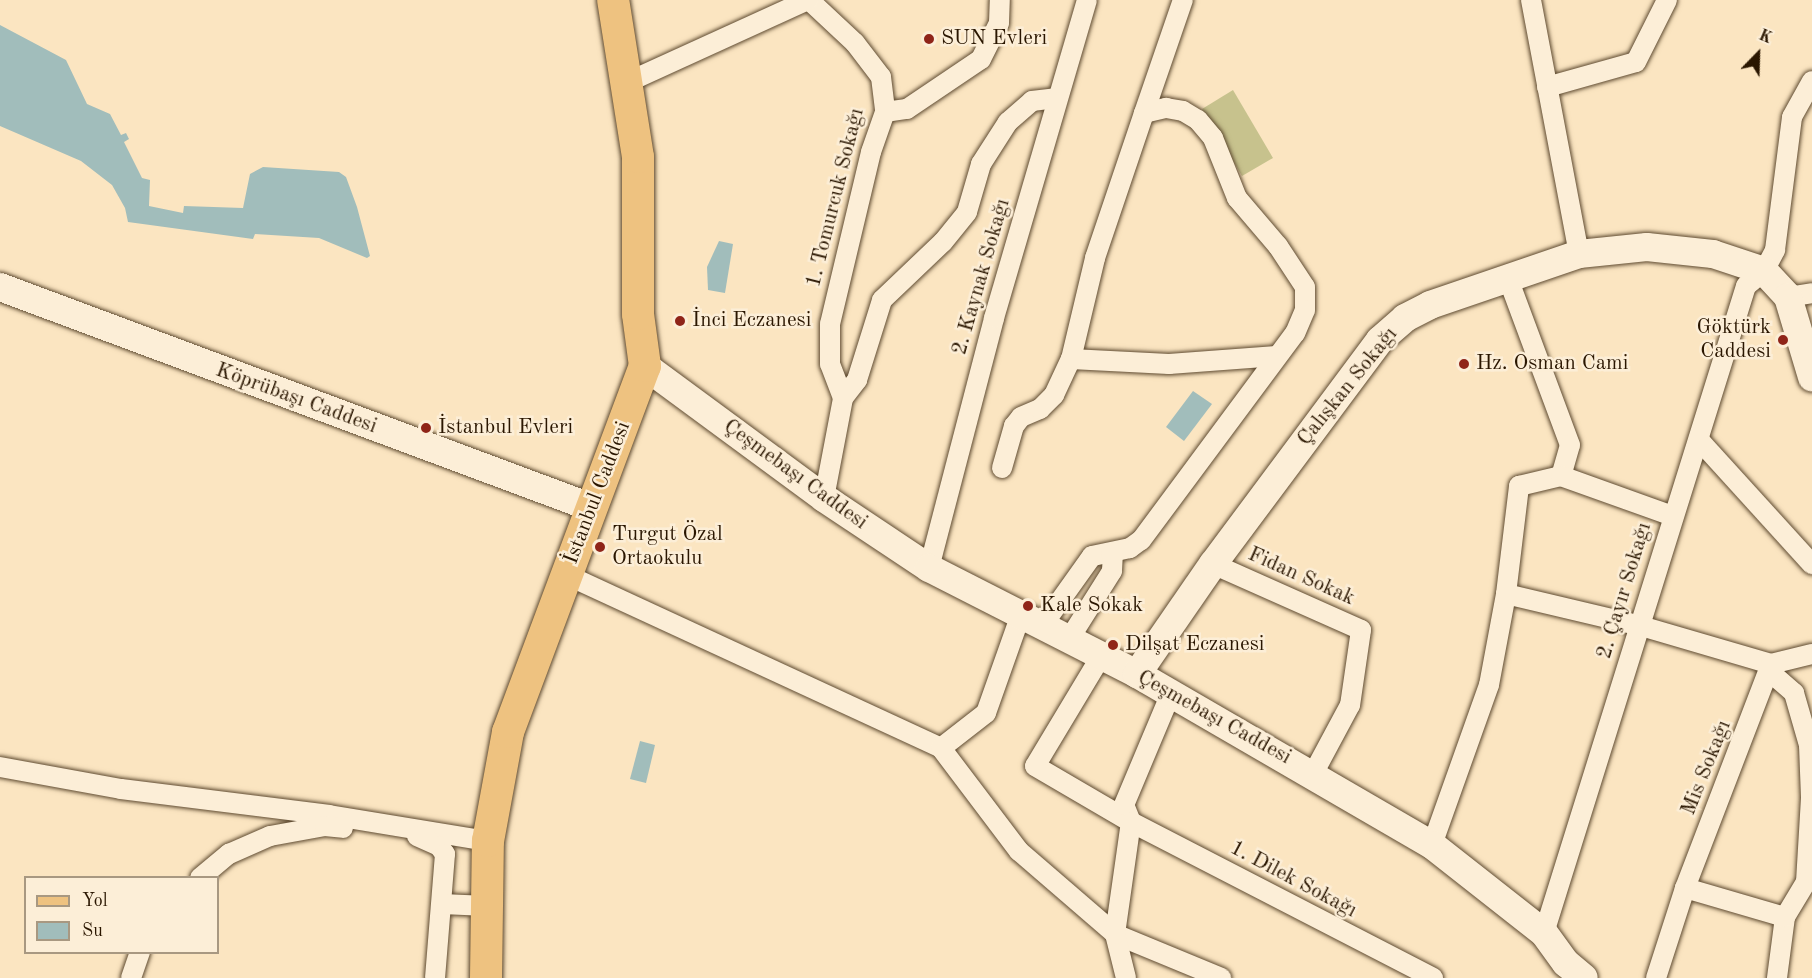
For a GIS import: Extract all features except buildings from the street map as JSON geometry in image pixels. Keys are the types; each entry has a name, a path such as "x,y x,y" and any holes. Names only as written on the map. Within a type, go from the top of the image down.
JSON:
{"main road":[{"name":"İstanbul Caddesi","path":"486,978 488,841 508,732 645,366 638,314 638,157 628,82 613,0"},
{"name":"Çalışkan Sokağı","path":"1137,674 1213,564 1380,340 1405,318 1431,305 1509,281 1579,254 1647,247 1713,254 1764,271"},
{"path":"1764,271 1800,295 1812,377"},
{"name":"Köprübaşı Caddesi","path":"0,287 593,508"},
{"name":"Çeşmebaşı Caddesi","path":"645,366 824,498 929,568 1032,620 1100,658 1137,674 1432,845 1544,933 1568,973"}],"street":[{"path":"628,82 809,0"},
{"name":"1. Tomurcuk Sokağı","path":"809,0 855,43 880,77 885,112 868,162 830,324 830,364 843,398"},
{"path":"885,112 907,109 981,59 999,23 1000,0"},
{"name":"2. Kaynak Sokağı","path":"929,568 994,318 1086,0"},
{"path":"1002,468 1014,426 1021,417 1040,409 1054,395 1071,358 1095,258 1183,0"},
{"path":"1531,0 1579,254"},
{"path":"1547,87 1636,62 1667,0"},
{"path":"1764,271 1775,250 1792,117 1812,81"},
{"path":"824,498 843,398 857,380 882,300 943,242 967,212 981,165 1008,122 1032,101 1058,98"},
{"path":"941,748 987,713 1032,620 1092,556 1102,551 1113,553 1141,540 1295,333 1305,310 1305,287 1278,246 1237,198 1213,138 1198,120 1184,111 1166,108 1144,113"},
{"name":"2. Çayır Sokağı","path":"1544,933 1641,626 1673,516 1700,440 1746,286 1764,271"},
{"path":"1509,281 1570,445 1561,476"},
{"path":"1071,358 1169,364 1277,356"},
{"path":"1700,440 1812,564"},
{"path":"1432,845 1489,685 1506,594 1520,486 1561,476 1673,516"},
{"path":"1068,641 1112,571 1113,553"},
{"name":"Fidan Sokak","path":"1213,564 1361,630 1350,705 1313,774"},
{"path":"567,575 941,748 1019,851 1115,934 1221,978"},
{"path":"1506,594 1641,626 1771,668 1794,693 1809,745 1811,798 1806,882 1785,917 1777,978"},
{"path":"1771,668 1812,654"},
{"name":"1. Dilek Sokağı","path":"1100,658 1035,766 1131,822 1433,978"},
{"name":"Mis Sokağı","path":"1656,978 1685,888 1771,668"},
{"path":"1126,978 1115,934 1131,822 1124,805 1171,693"},
{"path":"0,767 121,789 329,815 488,841"},
{"path":"202,876 229,854 270,836 325,826 417,835 439,846 445,854 435,978"},
{"path":"1685,888 1785,917"},
{"path":"442,904 487,906"},
{"path":"131,978 139,954"}],"shaded area":[{"path":"1233,90 1273,158 1242,176 1202,109"}],"water":[{"path":"0,25 66,60 87,104 110,114 121,135 126,133 129,139 124,142 142,178 150,180 149,206 183,213 184,206 243,208 250,174 263,167 339,172 346,177 357,207 370,256 367,258 319,238 255,234 253,239 128,222 125,208 112,185 81,161 0,126"},
{"path":"719,241 733,244 725,293 708,290 707,267"},
{"path":"1193,391 1212,404 1184,441 1166,427"},
{"path":"640,741 655,745 646,783 630,779"}],"place":[{"name":"SUN Evleri","path":"929,39"},
{"name":"İnci Eczanesi","path":"680,321"},
{"name":"Göktürk Caddesi","path":"1783,340"},
{"name":"Hz. Osman Cami","path":"1464,364"},
{"name":"İstanbul Evleri","path":"426,428"},
{"name":"Turgut Özal Ortaokulu","path":"600,547"},
{"name":"Kale Sokak","path":"1028,606"},
{"name":"Dilşat Eczanesi","path":"1113,645"}]}
